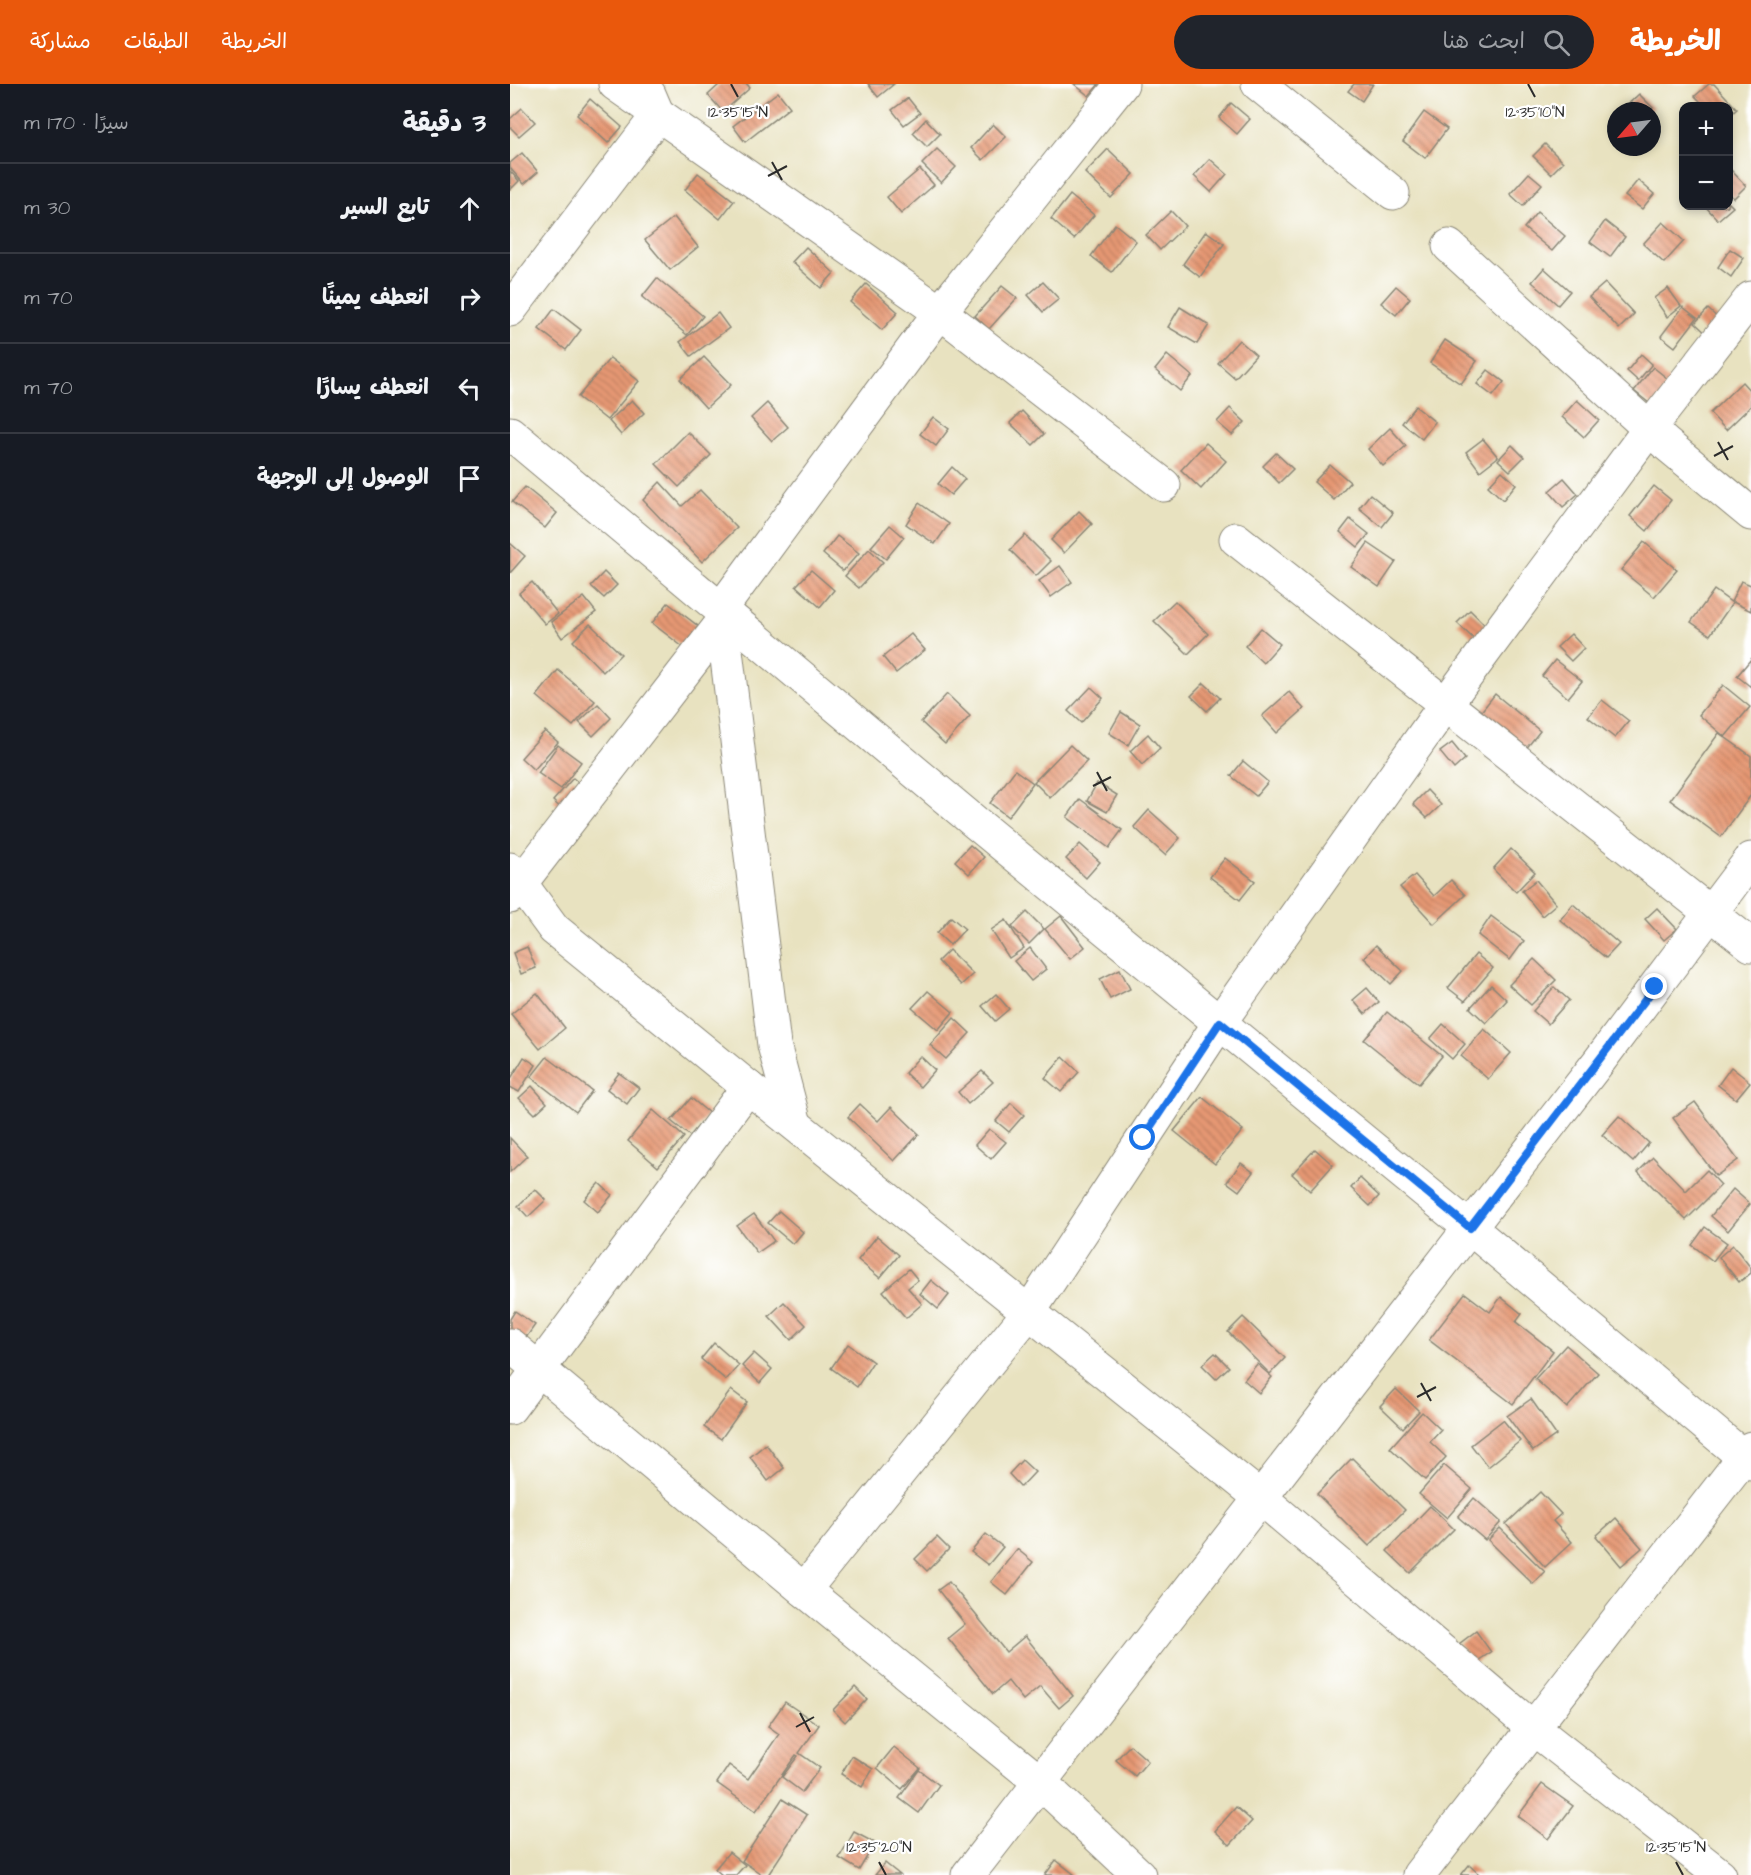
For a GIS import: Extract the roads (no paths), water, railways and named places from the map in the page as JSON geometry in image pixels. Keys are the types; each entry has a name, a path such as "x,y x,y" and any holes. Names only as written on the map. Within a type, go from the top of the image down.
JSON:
{"street":[{"path":"615,84 940,312 1164,485"},
{"path":"644,84 658,115"},
{"path":"1122,84 940,312 722,616 514,884 554,929 1261,1498 1533,1728 1720,1875"},
{"path":"1258,84 1393,193"},
{"path":"510,310 658,115"},
{"path":"1449,246 1649,429 1751,514"},
{"path":"804,1590 1029,1312 1220,1022 1445,705 1649,429 1751,298"},
{"path":"510,433 722,616 1749,1456 1419,1875"},
{"path":"1236,539 1751,945"},
{"path":"722,616 774,1045 795,1124"},
{"path":"968,1875 1600,1060 1751,859"},
{"path":"510,1408 748,1087"},
{"path":"510,1345 804,1590 1041,1783 1139,1875"}]}
